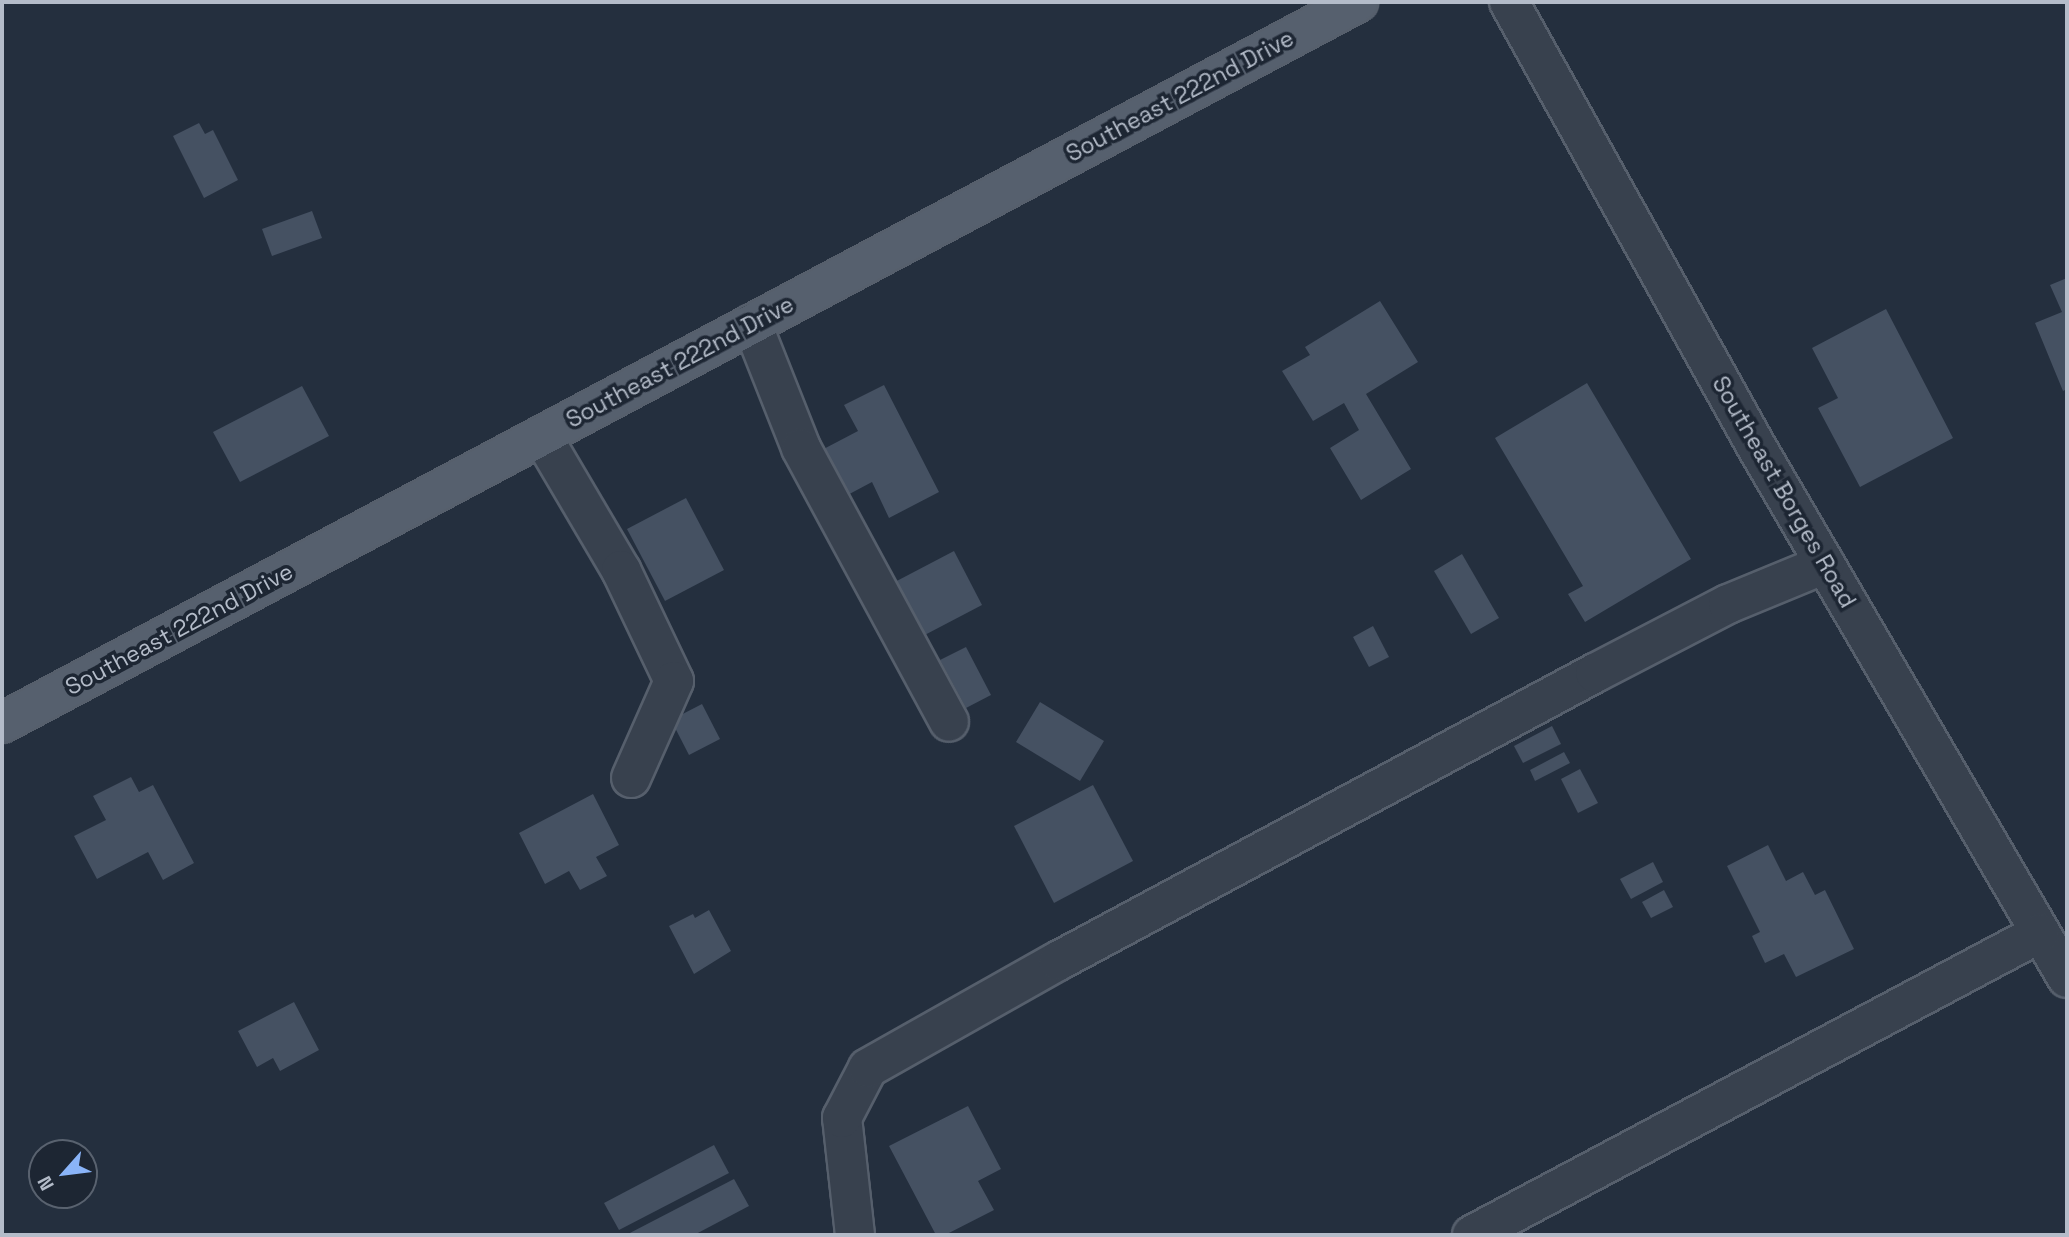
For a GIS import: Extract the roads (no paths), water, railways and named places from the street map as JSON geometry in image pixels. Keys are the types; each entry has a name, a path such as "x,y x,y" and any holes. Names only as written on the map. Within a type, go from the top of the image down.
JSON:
{"main road":[{"name":"Southeast 222nd Drive","path":"2,723 1358,2"}],"street":[{"name":"Southeast Borges Road","path":"1508,2 1825,564 2067,978"},
{"path":"752,324 801,448 949,722"},
{"path":"542,436 621,570 674,681 631,778"},
{"path":"855,1235 842,1118 868,1068 1070,955 1595,673 1728,604 1825,564"},
{"path":"1472,1235 2040,933"}]}
